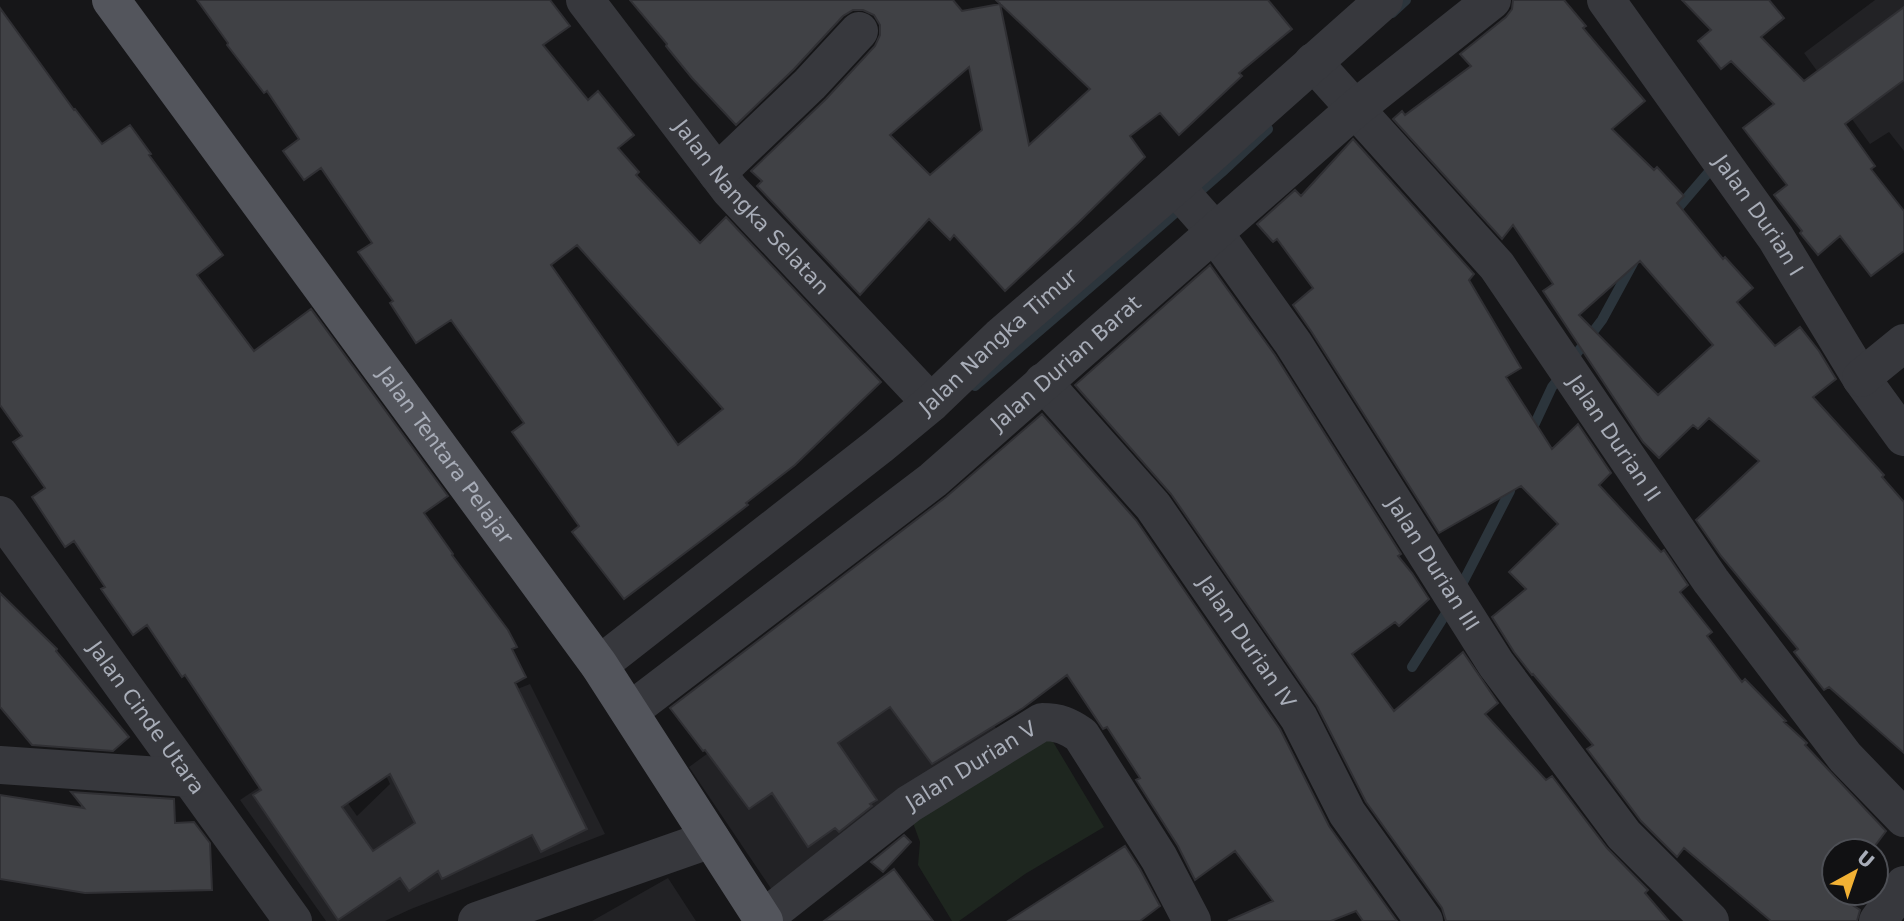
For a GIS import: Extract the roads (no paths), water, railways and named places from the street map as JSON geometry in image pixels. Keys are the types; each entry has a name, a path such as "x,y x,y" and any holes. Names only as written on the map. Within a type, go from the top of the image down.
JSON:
{"main road":[{"name":"Jalan Tentara Pelajar","path":"111,0 599,665 763,920"}],"street":[{"name":"Jalan Nangka Timur","path":"599,665 881,450 1000,337 1176,188 1331,81 1384,0"},
{"name":"Jalan Durian Barat","path":"630,712 909,493 933,480 1043,382 1210,226 1331,81 1492,0"},
{"name":"Jalan Durian I","path":"1606,0 1776,239 1861,378 1904,437"},
{"name":"Jalan Nangka Selatan","path":"594,3 730,190 931,403"},
{"path":"717,173 810,84 859,31"},
{"name":"Jalan Durian II","path":"1331,81 1497,266 1711,581 1845,757 1904,818"},
{"name":"Jalan Durian III","path":"1176,188 1210,226 1293,343 1496,664 1624,835 1710,921"},
{"path":"1861,378 1904,343"},
{"name":"Jalan Durian IV","path":"1043,382 1153,506 1299,718 1347,813 1424,921"},
{"path":"881,450 909,493"},
{"name":"Jalan Cinde Utara","path":"0,514 11,544 189,778 293,921"},
{"name":"Jalan Durian V","path":"763,920 909,804 1042,722 1057,722 1069,726 1081,735 1159,858 1192,921"},
{"path":"0,765 189,778"},
{"path":"477,921 711,839"},
{"path":"1878,921 1904,885"}],"waterway":[{"path":"1392,13 1406,0"},
{"path":"975,386 1268,129"},
{"path":"1672,215 1714,166 1712,164"},
{"path":"1571,361 1602,320 1633,263"},
{"path":"1530,434 1552,387 1562,374"},
{"path":"1459,590 1510,491 1512,482"},
{"path":"1412,667 1450,607"}]}
